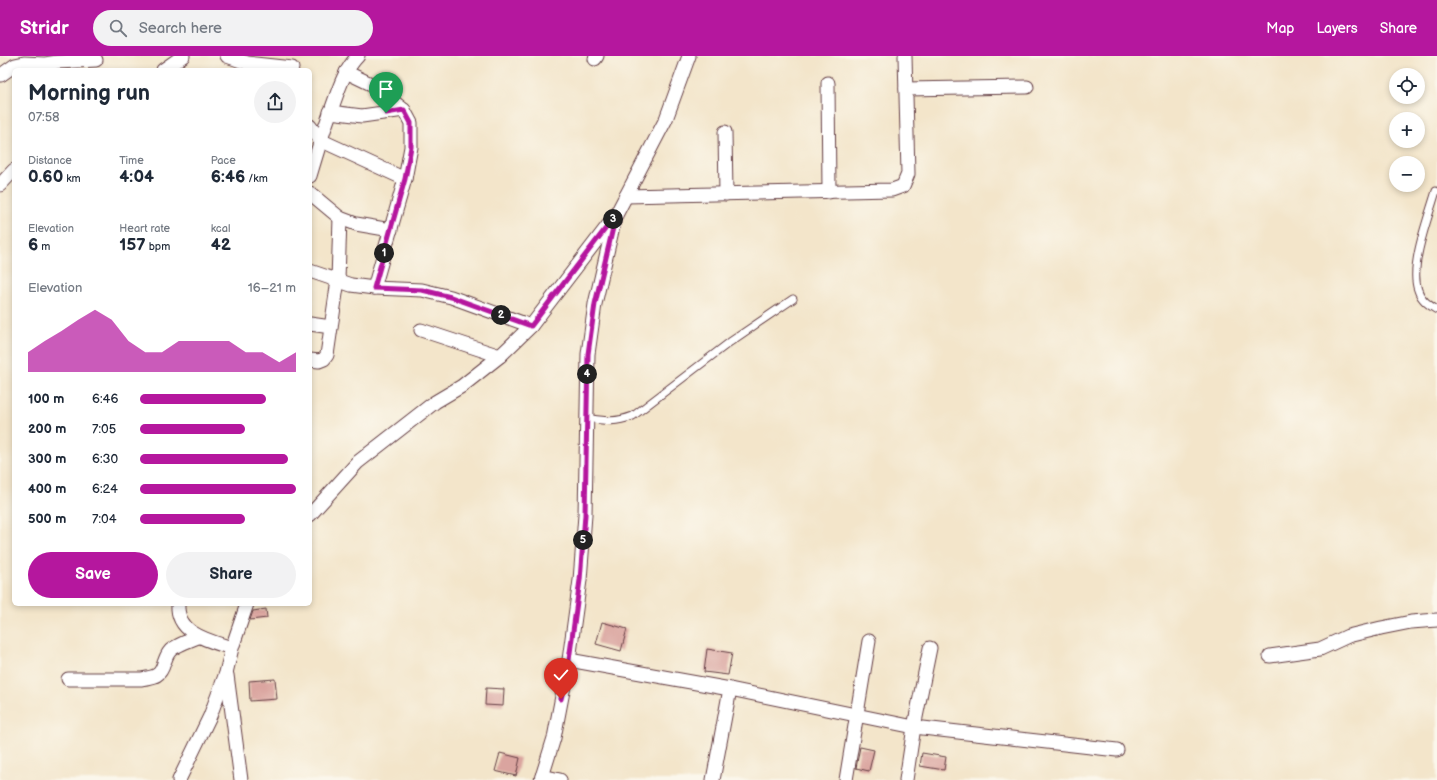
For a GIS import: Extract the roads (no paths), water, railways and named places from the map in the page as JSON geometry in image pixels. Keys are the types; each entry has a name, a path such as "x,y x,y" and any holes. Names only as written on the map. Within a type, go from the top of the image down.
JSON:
{"street":[{"path":"227,56 247,63 293,65"},
{"path":"312,165 330,112 346,72 352,61 358,56"},
{"path":"312,512 358,462 435,402 462,386 500,356 531,326 616,215 666,119 689,56"},
{"path":"626,196 892,190 903,186 908,174 905,56"},
{"path":"166,68 178,61"},
{"path":"1,75 15,65 24,63 45,64 64,62 95,62"},
{"path":"346,72 373,85 404,110 411,123 411,147 405,179 374,288"},
{"path":"828,83 829,192"},
{"path":"906,89 1027,87"},
{"path":"330,112 362,116 404,110"},
{"path":"312,129 320,140 405,179"},
{"path":"725,132 726,194"},
{"path":"0,185 12,172"},
{"path":"312,195 340,218 356,224 391,230"},
{"path":"560,780 542,778 554,738 569,660 580,580 585,515 588,354 595,304 616,215"},
{"path":"312,360 319,361 324,359 327,354 338,280 340,218"},
{"path":"312,271 351,285 374,288 422,290 451,297 531,326"},
{"path":"312,324 331,327"},
{"path":"421,330 500,356"},
{"path":"178,606 182,623 198,637 232,648"},
{"path":"179,780 210,716 226,673 232,648 246,606"},
{"path":"1270,656 1320,649 1348,636 1381,628 1411,622 1437,620"},
{"path":"68,679 152,678 159,674 162,670 166,656 170,650 198,637"},
{"path":"846,780 869,641"},
{"path":"906,780 914,727 930,648"},
{"path":"569,660 730,689 857,714 914,727 1117,750"},
{"path":"226,673 241,780"},
{"path":"713,780 730,689"}],"lane":[{"path":"1436,191 1417,259 1415,272 1418,292 1427,304 1437,310"},
{"path":"586,418 620,421 632,416 730,342 793,299"}]}
